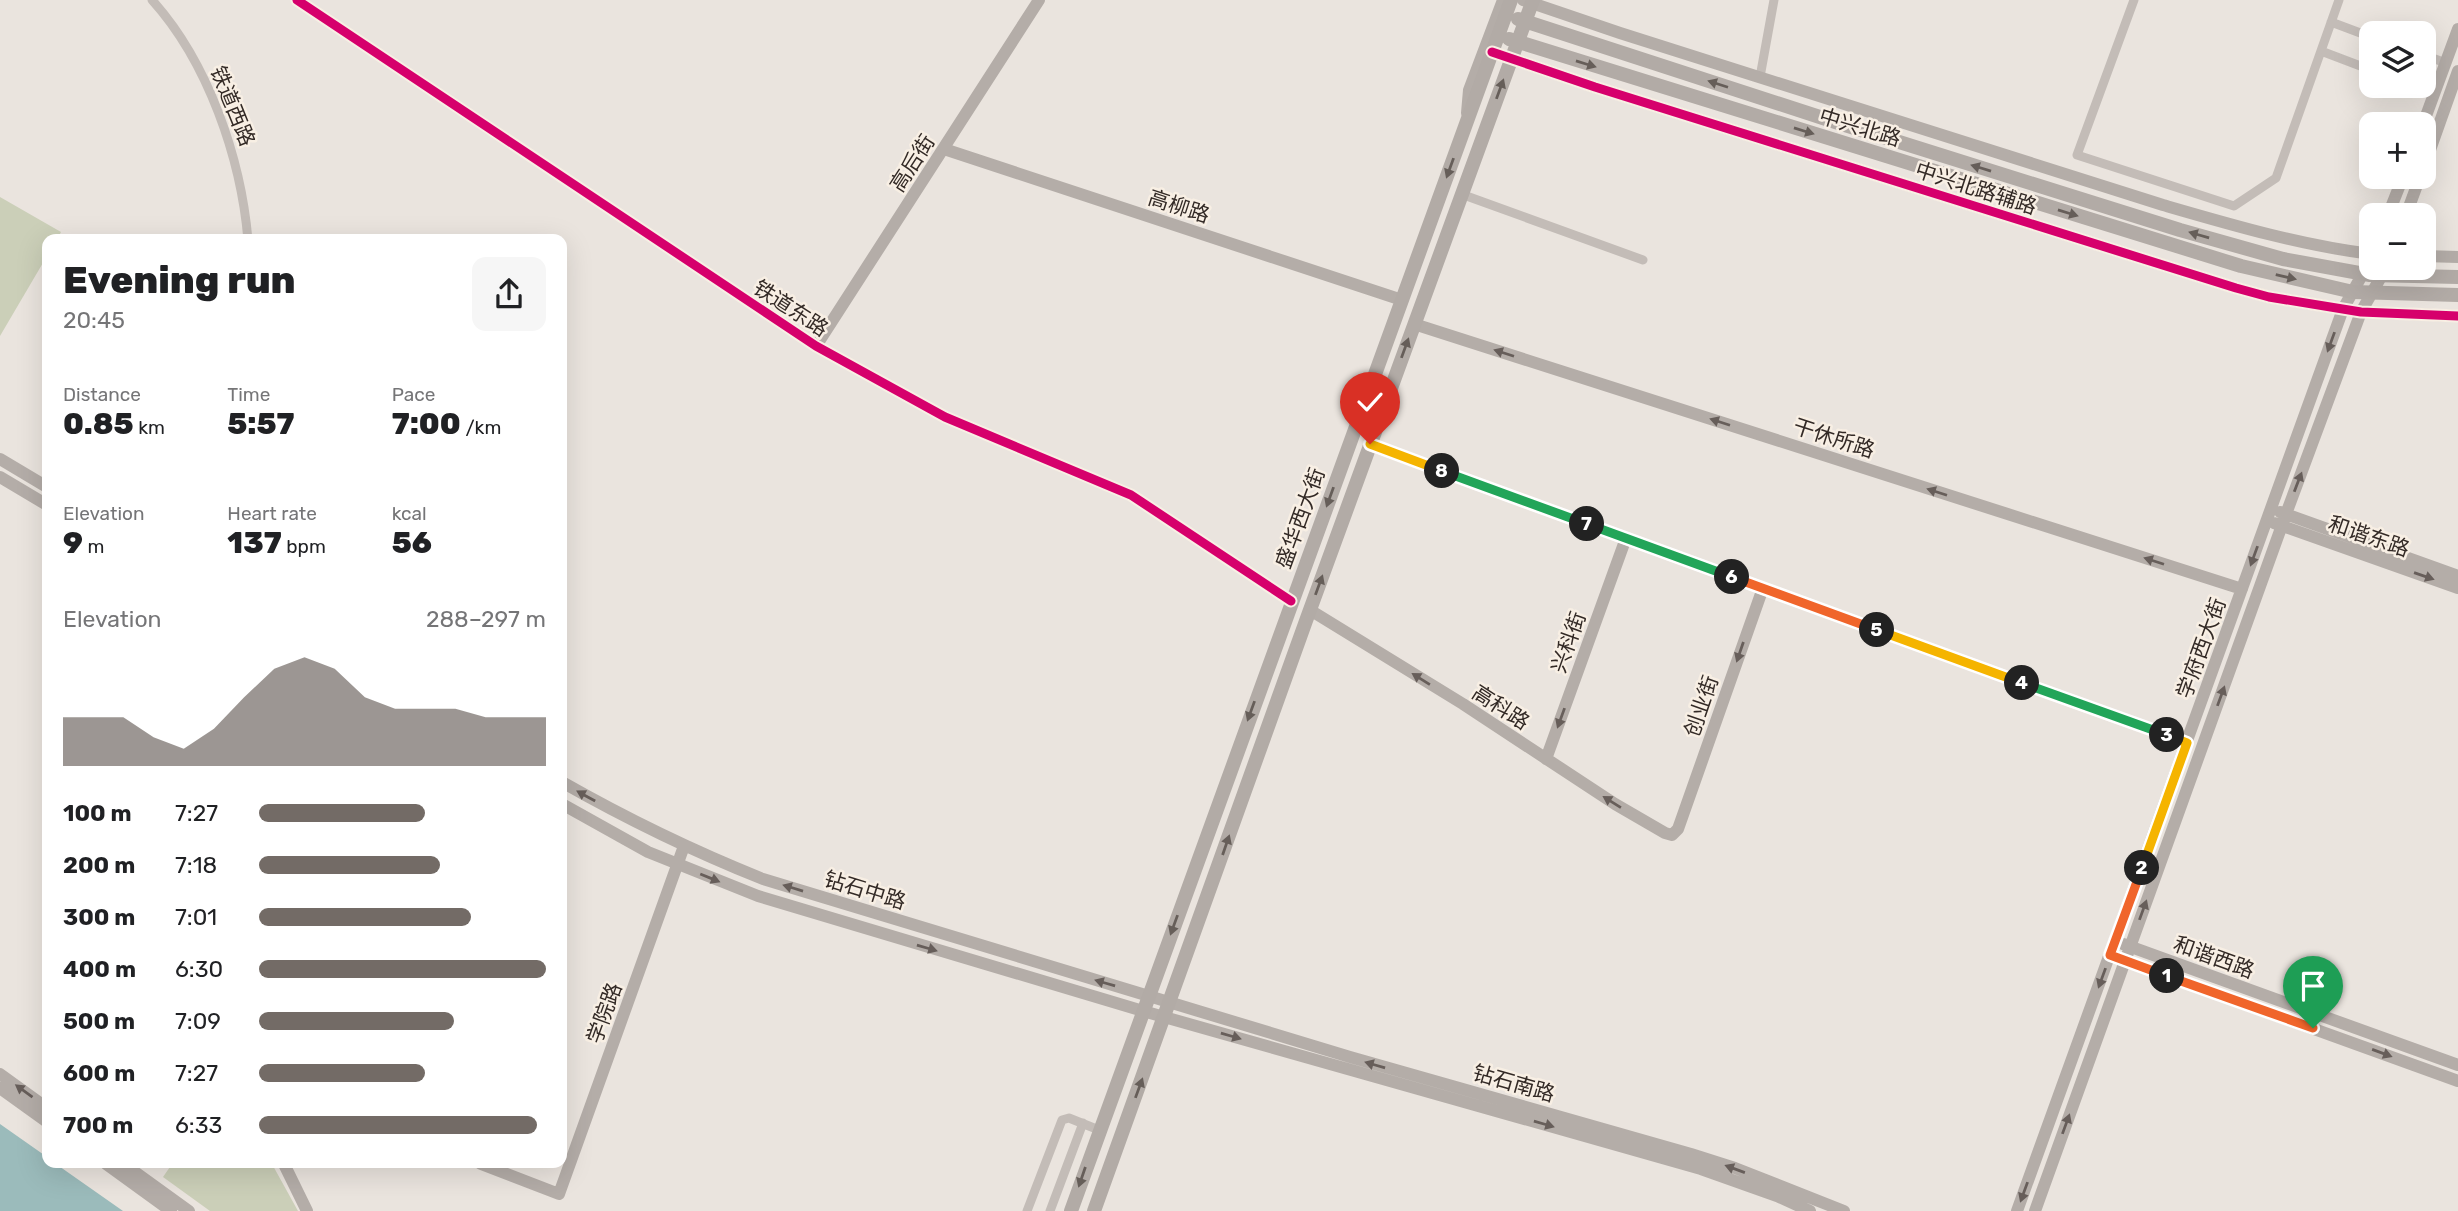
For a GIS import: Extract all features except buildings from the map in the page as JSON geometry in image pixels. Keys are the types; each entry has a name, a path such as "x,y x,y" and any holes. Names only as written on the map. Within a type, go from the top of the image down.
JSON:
{"main road":[{"name":"盛华西大街","path":"1094,1211 1525,21 1529,1"},
{"name":"盛华西大街","path":"1097,1137 1492,52 1498,35 1502,4"},
{"name":"中兴北路","path":"1502,4 1525,21 2180,230 2283,259 2359,272"},
{"name":"中兴北路","path":"1498,35 2188,251 2354,292 2458,295"},
{"name":"中兴北路","path":"2436,275 2458,277"},
{"path":"1218,802 1238,809"},
{"path":"1070,1211 1097,1137"}],"street":[{"name":"铁道西路","path":"152,0 167,16 192,57 216,109 235,161 247,234"},
{"name":"铁道东路","path":"297,0 816,346 945,417 1130,495 1292,601"},
{"name":"高后街","path":"816,346 1039,0"},
{"path":"1760,77 1774,0"},
{"path":"2134,0 2077,155 2234,206 2276,178 2339,0"},
{"name":"中兴北路辅路","path":"1529,1 1760,77 2239,227 2359,254"},
{"path":"1466,122 1469,90 1502,4"},
{"path":"2331,22 2359,32"},
{"path":"2436,88 2458,29"},
{"path":"2321,51 2359,65"},
{"name":"中兴北路辅路","path":"1492,52 2236,288 2269,297 2361,312 2458,316"},
{"path":"2436,59 2446,63"},
{"path":"2436,133 2458,72"},
{"name":"高柳路","path":"944,149 1402,300"},
{"path":"1461,194 1643,260"},
{"path":"2436,256 2458,257"},
{"name":"学府西大街","path":"2017,1211 2343,309 2361,280"},
{"name":"学府西大街","path":"2035,1211 2284,520 2361,312 2379,280"},
{"name":"干休所路","path":"1414,324 2242,589"},
{"path":"1370,444 2187,743"},
{"path":"0,459 42,484"},
{"path":"0,477 42,502"},
{"name":"和谐东路","path":"2269,515 2458,576"},
{"name":"和谐东路","path":"2284,520 2458,588"},
{"name":"兴科街","path":"1546,759 1626,538"},
{"name":"创业街","path":"1672,835 1678,829 1763,588"},
{"name":"高科路","path":"1310,610 1463,704 1615,804 1672,835"},
{"name":"钻石中路","path":"567,785 633,822 763,879 1170,1002"},
{"name":"钻石中路","path":"567,807 648,852 770,900 1165,1017"},
{"name":"学院路","path":"491,1168 559,1194 684,846"},
{"name":"和谐西路","path":"2115,942 2458,1065"},
{"name":"和谐西路","path":"2110,955 2458,1081"},
{"name":"钻石南路","path":"1170,1002 1350,1058 1691,1154 1735,1168 1844,1211"},
{"name":"钻石南路","path":"1165,1017 1687,1166 1777,1196 1810,1211"},
{"path":"0,1074 42,1104"},
{"path":"0,1088 42,1118"},
{"path":"1027,1211 1057,1126 1062,1120 1069,1118 1083,1123 1097,1137"},
{"path":"1050,1211 1083,1123"},
{"path":"112,1168 171,1211"},
{"path":"130,1168 189,1211"},
{"path":"286,1168 307,1211"}],"green space":[{"path":"0,197 61,232 42,234 42,265 0,336"},
{"path":"169,1168 274,1168 298,1211 210,1211 163,1177"}],"water":[{"path":"0,1124 42,1153 42,1168 62,1168 123,1211 0,1211"}],"cycle path":[{"path":"297,0 816,346 945,417 1131,495 1291,601"},
{"path":"1492,52 1595,87 2236,288 2269,297 2361,312 2458,316"},
{"path":"1370,445 2187,743"}],"route":[{"path":"1370,444 2187,743 2110,955 2313,1028"}]}
